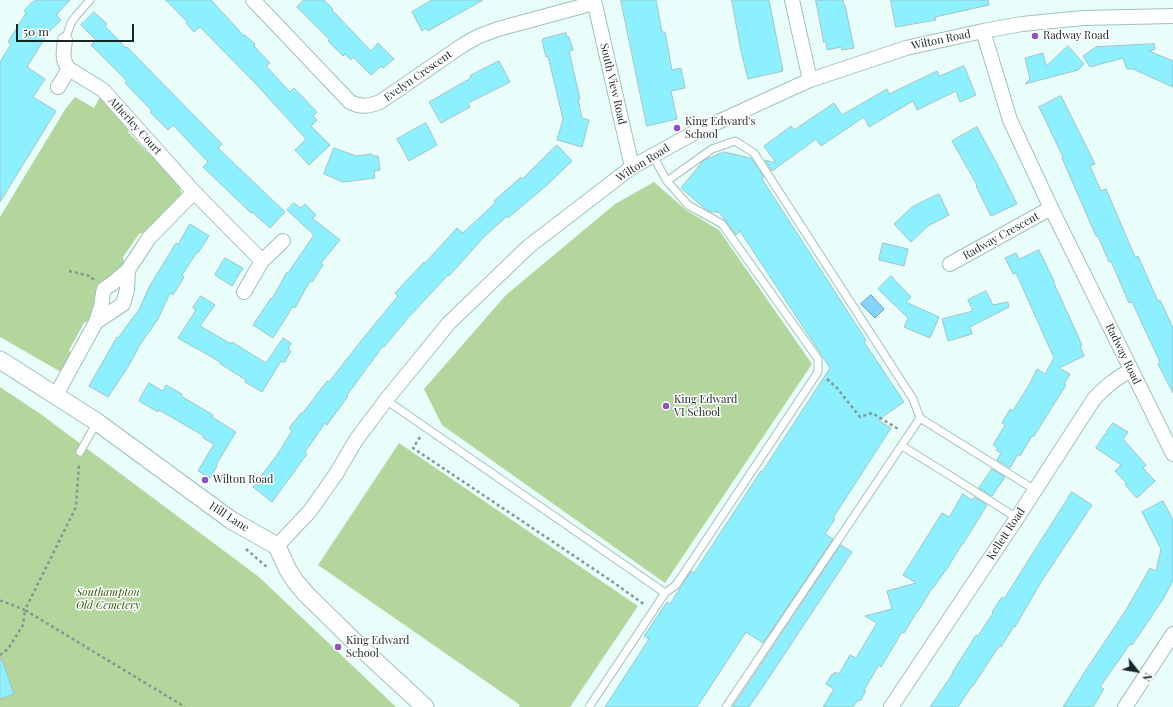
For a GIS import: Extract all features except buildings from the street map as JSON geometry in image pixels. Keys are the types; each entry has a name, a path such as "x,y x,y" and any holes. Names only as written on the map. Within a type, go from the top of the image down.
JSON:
{"street":[{"name":"Evelyn Crescent","path":"253,0 350,102 359,106 370,106 380,102 462,45 479,36 594,1"},
{"path":"792,0 810,80"},
{"name":"South View Road","path":"594,1 632,167"},
{"name":"Wilton Road","path":"278,546 310,511 336,474 356,440 386,400 449,323 528,246 632,167 694,133 810,80 906,48 1022,24 1083,18 1173,16"},
{"name":"Radway Road","path":"983,31 1010,120 1051,208 1173,454"},
{"path":"58,87 69,69 65,65 63,56 65,40"},
{"name":"Atherley Court","path":"69,69 103,90 194,192 262,261"},
{"path":"56,395 96,322 101,307 104,289 113,284 128,270 149,238 194,192"},
{"name":"Radway Crescent","path":"950,264 1051,208"},
{"path":"244,292 262,261 283,241"},
{"path":"96,322 123,304 127,290 128,270"},
{"name":"Hill Lane","path":"0,360 97,422 231,520 278,546"},
{"name":"Kellett Road","path":"891,707 1094,399 1105,387 1118,377 1131,370"},
{"path":"278,546 288,570 299,586 360,647 425,707"},
{"path":"1125,707 1173,634"}],"lane":[{"path":"65,40 71,24 76,16 90,0"},
{"path":"667,181 712,149 735,141 754,153 913,399 920,418 1035,490"},
{"path":"589,707 652,611 665,593 676,585 818,372 818,359 722,224 688,205 667,181 653,156"},
{"path":"386,400 665,593"},
{"path":"726,707 920,418"},
{"path":"80,452 97,422"},
{"path":"902,446 1017,518"}],"path":[{"path":"70,271 90,276 104,289"},
{"path":"818,372 837,388 860,418 872,413 909,436"},
{"path":"425,428 413,448 642,601 652,611"},
{"path":"0,655 8,649 23,625 25,610 76,507 80,452"},
{"path":"241,544 271,570"},
{"path":"607,584 610,580"},
{"path":"0,601 25,610 185,707"}],"green space":[{"path":"101,95 128,123 128,132 147,152 156,154 168,166 169,175 179,186 182,194 148,231 139,234 123,257 125,266 94,318 84,323 69,350 71,355 61,372 0,337 0,217 66,108 75,97 94,108"},
{"path":"654,182 686,210 719,230 812,364 665,583 442,425 424,389 506,295 615,204"},
{"name":"Southampton Old Cemetery","path":"0,387 42,415 259,577 396,707 0,707"},
{"path":"399,443 638,606 570,707 519,707 520,705 318,565"}],"water":[{"path":"871,295 884,309 875,318 861,304"}],"place":[{"name":"Radway Road","path":"1035,36"},
{"name":"King Edward's School","path":"677,128"},
{"name":"King Edward VI School","path":"666,406"},
{"name":"Wilton Road","path":"205,480"},
{"name":"King Edward School","path":"338,647"}]}
